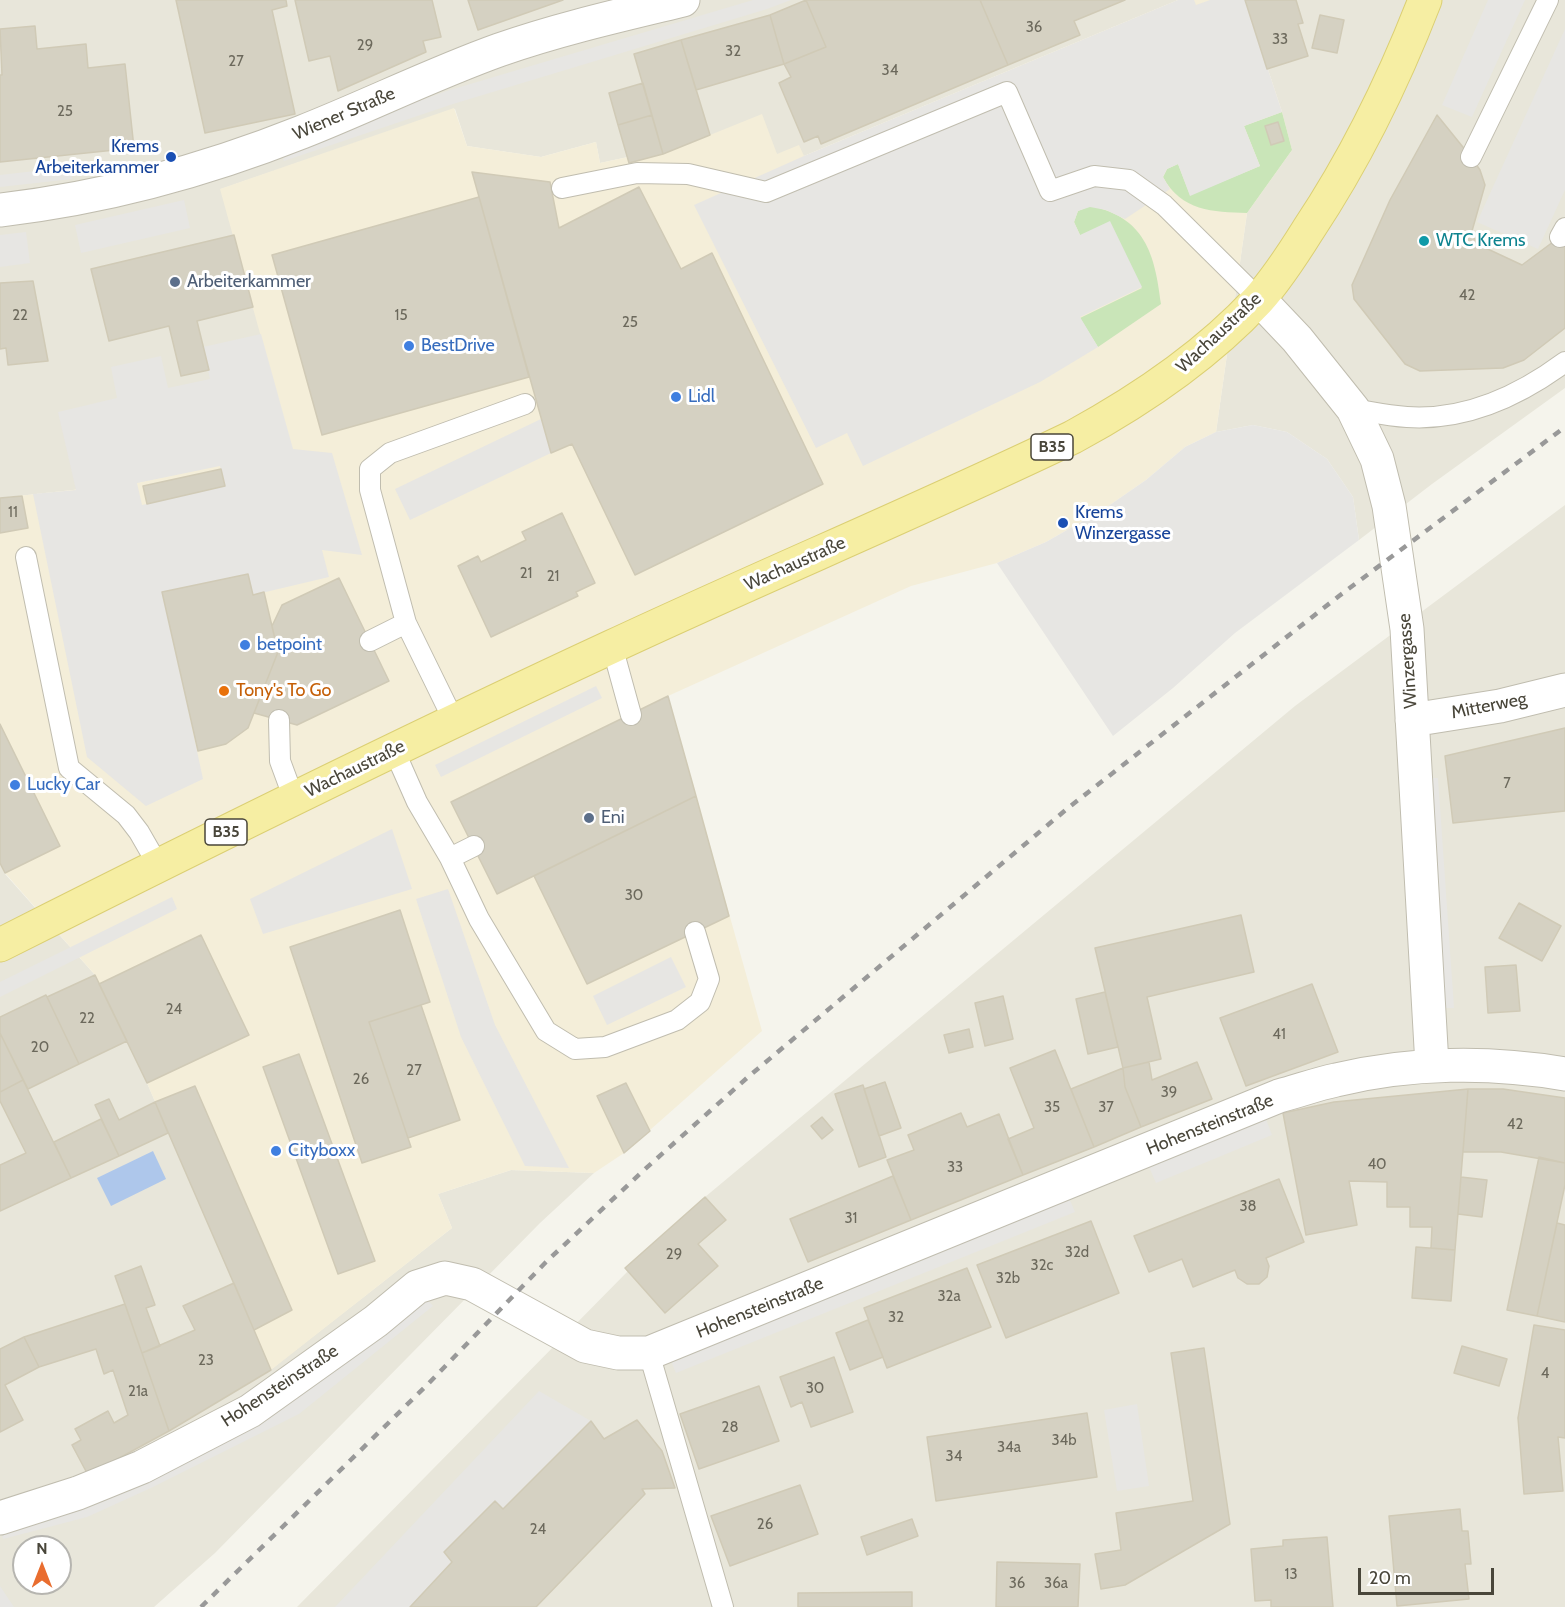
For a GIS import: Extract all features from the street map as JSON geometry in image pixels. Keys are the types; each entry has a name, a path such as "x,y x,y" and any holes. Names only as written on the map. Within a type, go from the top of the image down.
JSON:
{"main road":[{"name":"Wachaustraße","path":"0,945 158,865 612,646 1073,437 1120,411 1167,380 1222,335 1259,299 1293,254 1365,135 1425,0"}],"street":[{"name":"Wiener Straße","path":"0,210 56,203 165,178 233,158 304,132 446,70 500,50 566,29 683,0"},
{"name":"Winzergasse","path":"1259,299 1297,339 1353,409 1377,459 1389,506 1407,629 1432,1065"},
{"name":"Mitterweg","path":"1412,720 1500,706 1565,690"},
{"name":"Hohensteinstraße","path":"0,1518 78,1493 142,1467 250,1410 376,1321 417,1287 445,1278 472,1284 585,1346 618,1353 649,1353 1279,1096 1336,1080 1432,1065 1502,1067 1565,1074"}],"lane":[{"path":"1471,157 1548,0"},
{"path":"562,188 637,173 688,174 766,192 1007,92 1050,191 1094,176 1129,180 1164,205 1259,299"},
{"path":"1353,409 1408,417 1456,415 1496,403 1538,382 1565,362"},
{"path":"454,721 406,623 369,490 370,469 390,453 525,404"},
{"path":"26,557 69,768 126,815 158,865"},
{"path":"369,641 406,623"},
{"path":"612,646 631,715"},
{"path":"279,720 280,761 294,799"},
{"path":"394,750 417,802 450,858 479,919 546,1031 575,1049 605,1047 636,1036 677,1020 700,1002 709,979 695,932"},
{"path":"450,858 474,846"},
{"path":"649,1353 723,1607"}],"shaded area":[{"path":"0,0 1178,0 804,156 777,154 710,135 663,154 629,163 628,157 600,163 596,142 541,157 467,146 455,109 221,189 293,450 137,483 0,498"},
{"path":"753,0 791,0 453,104 284,161 280,149 450,90"},
{"path":"1178,0 1245,0 1282,112 1292,150 1247,213 1216,432 1185,447 1146,480 1104,509 1046,542 997,563 911,586 668,696 762,1031 624,1153 594,1173 511,1170 438,1194 452,1228 271,1370 147,1083 95,975 5,873 0,863 0,498 137,483 292,449 220,189 454,108 467,146 541,157 596,142 600,163 628,157 630,163 663,154 762,114 777,154 799,145 804,156"},
{"path":"1178,0 1194,0 1196,5 1210,0 1245,0 1282,112 1244,126 1260,166 1190,196 1178,164 1167,169 1163,177 1170,189 1125,219 1106,210 1090,207 1078,211 1074,222 1080,235 1110,221 1142,287 1080,317 1098,347 1040,382 863,466 847,433 816,448 694,205 804,156"},
{"path":"1245,0 1565,0 1565,388 1359,540 1353,497 1327,459 1287,432 1253,425 1216,432 1247,213 1292,150 1282,112"},
{"path":"1488,0 1525,0 1472,117 1442,105"},
{"path":"1565,29 1565,190 1538,249 1477,222"},
{"path":"70,167 72,179 0,187 0,175"},
{"path":"184,200 190,228 81,253 75,225"},
{"path":"26,232 30,263 0,267 0,235"},
{"path":"261,334 293,449 332,453 362,555 322,550 329,577 253,595 247,574 163,592 203,779 146,806 87,757 33,494 76,490 58,412 117,398 111,367 161,356 168,388 210,379 203,347","holes":["220,466 224,486 142,505 137,483"]},
{"path":"541,419 551,453 410,520 395,489"},
{"path":"1253,425 1287,432 1327,459 1353,497 1359,540 1235,633 1173,688 1113,736 997,563 1046,542 1104,509 1146,480 1185,447 1216,432"},
{"path":"1565,505 1565,1607 297,1607 628,1271 625,1268 705,1197 1295,706"},
{"path":"596,686 602,698 441,777 435,765"},
{"path":"1427,778 1438,778 1454,1008 1440,1008"},
{"path":"392,829 412,889 263,934 250,899"},
{"path":"0,863 5,874 95,975 147,1083 271,1369 452,1228 438,1194 511,1170 594,1173 540,1223 215,1553 154,1607 0,1607"},
{"path":"448,889 495,1025 569,1168 525,1166 461,1037 416,899"},
{"path":"172,897 177,909 0,997 0,982"},
{"path":"671,957 686,987 607,1025 593,996"},
{"path":"1266,1119 1272,1135 1156,1183 1149,1167"},
{"path":"1069,1198 1075,1212 676,1373 670,1359"},
{"path":"424,1296 433,1306 299,1414 153,1487 87,1517 3,1539 0,1525 82,1504"},
{"path":"539,1391 591,1421 503,1509 494,1501 445,1551 452,1562 410,1607 335,1607"},
{"path":"1137,1404 1149,1486 1117,1491 1104,1410"},
{"path":"0,1586 14,1607 0,1607"}],"green space":[{"path":"1282,112 1292,150 1247,213 1210,210 1189,203 1170,188 1163,177 1167,169 1178,164 1190,195 1260,166 1244,126"},
{"path":"1090,206 1109,211 1123,219 1144,240 1155,269 1161,304 1098,347 1080,318 1142,288 1080,235 1074,222 1078,211"}],"water":[{"path":"153,1151 166,1179 111,1206 97,1178"}],"building":[{"path":"176,0 286,0 287,6 272,10 295,114 205,133"},
{"path":"295,0 432,0 441,37 423,41 426,52 338,91 330,56 309,61"},
{"path":"468,0 563,0 478,30"},
{"path":"806,0 980,0 1008,65 821,144 818,136 804,142 779,83 791,77 784,64 826,47"},
{"path":"806,0 826,47 784,64 770,15"},
{"path":"980,0 1125,0 1074,21 1080,35 1008,65"},
{"path":"1245,0 1296,0 1303,23 1298,24 1308,56 1267,69"},
{"path":"770,15 784,64 696,90 681,40"},
{"path":"1320,15 1344,20 1337,53 1312,48"},
{"path":"35,26 37,49 86,44 88,68 125,64 134,148 0,162 0,75 2,75 0,29"},
{"path":"681,40 710,135 663,154 634,54"},
{"path":"643,83 652,115 618,125 609,93"},
{"path":"652,115 663,154 629,163 618,125"},
{"name":"WTC Krems","path":"1437,115 1480,170 1485,185 1472,231 1477,244 1522,265 1565,233 1565,328 1524,360 1503,368 1420,371 1405,364 1354,299 1352,285 1390,200"},
{"path":"1278,122 1284,141 1271,145 1265,126"},
{"path":"472,172 550,182 559,228 639,187 681,269 712,253 823,484 635,575 572,444 551,453"},
{"path":"479,197 529,377 322,435 272,255"},
{"path":"234,235 253,307 197,321 209,370 181,376 169,326 109,341 91,269"},
{"path":"33,281 48,361 8,365 6,348 0,349 0,283"},
{"path":"221,469 225,486 147,504 143,486"},
{"path":"22,496 28,528 0,533 0,498"},
{"path":"562,513 595,583 576,592 578,596 491,637 458,566 478,556 481,562 526,540 522,532"},
{"path":"248,574 253,595 264,592 278,652 248,728 226,744 198,751 162,592"},
{"path":"339,578 389,681 297,725 254,713 278,652 272,626 282,605"},
{"path":"668,696 696,796 497,894 451,802"},
{"name":"Lucky Car","path":"0,724 60,846 5,873 0,863"},
{"path":"1565,728 1565,811 1453,823 1445,756"},
{"path":"696,796 729,916 587,984 534,876"},
{"path":"1519,903 1561,926 1542,961 1499,938"},
{"path":"400,910 430,1002 369,1022 411,1147 362,1163 290,947"},
{"path":"1241,915 1254,972 1147,997 1161,1059 1123,1068 1095,948"},
{"path":"201,935 249,1035 147,1083 99,984"},
{"path":"1516,965 1520,1011 1488,1013 1485,967"},
{"path":"95,975 127,1041 79,1064 47,997"},
{"path":"1312,984 1338,1052 1246,1086 1220,1018"},
{"path":"1105,992 1118,1047 1088,1054 1076,999"},
{"path":"46,995 79,1064 28,1089 0,1033 0,1017"},
{"path":"1003,996 1013,1039 985,1046 975,1003"},
{"path":"421,1005 460,1120 408,1138 369,1022"},
{"path":"969,1029 973,1047 949,1053 944,1035"},
{"path":"0,1033 23,1080 0,1092"},
{"path":"1055,1050 1094,1147 1023,1175 1008,1139 1034,1128 1010,1068"},
{"path":"299,1054 375,1261 338,1274 263,1067"},
{"path":"1149,1062 1152,1080 1197,1062 1212,1099 1141,1127 1125,1087 1123,1068"},
{"path":"1123,1068 1125,1087 1141,1127 1094,1147 1071,1089"},
{"path":"23,1080 71,1178 0,1211 0,1165 26,1153 0,1101 0,1092"},
{"path":"885,1082 901,1128 879,1136 864,1089"},
{"path":"626,1083 650,1131 624,1153 597,1096"},
{"path":"863,1085 886,1157 859,1167 835,1094"},
{"path":"195,1086 292,1310 254,1330 155,1102"},
{"path":"1468,1089 1503,1089 1565,1098 1565,1163 1501,1152 1463,1152"},
{"path":"1468,1089 1455,1250 1431,1248 1432,1227 1410,1227 1410,1207 1387,1207 1387,1182 1349,1181 1357,1225 1306,1235 1283,1113 1334,1102"},
{"path":"109,1099 119,1120 155,1102 168,1133 119,1156 95,1105"},
{"path":"961,1113 967,1127 999,1114 1023,1175 911,1220 887,1160 914,1150 908,1135"},
{"path":"822,1117 833,1130 822,1139 811,1126"},
{"path":"101,1119 119,1156 71,1178 54,1142"},
{"path":"1539,1157 1565,1163 1565,1185 1537,1316 1507,1310"},
{"path":"893,1176 911,1220 808,1262 790,1219"},
{"path":"1461,1177 1487,1180 1482,1217 1458,1214"},
{"path":"1279,1179 1304,1242 1266,1258 1269,1266 1267,1277 1259,1284 1247,1284 1238,1278 1235,1270 1193,1287 1182,1259 1149,1272 1134,1236"},
{"path":"705,1197 726,1220 698,1244 718,1266 665,1313 625,1268"},
{"path":"1091,1221 1119,1293 1006,1338 977,1265"},
{"path":"1557,1223 1565,1225 1565,1322 1537,1316"},
{"path":"1416,1247 1455,1250 1451,1301 1412,1298"},
{"path":"141,1266 155,1305 146,1308 160,1346 142,1353 115,1276"},
{"path":"967,1268 991,1327 887,1368 864,1308"},
{"path":"234,1283 271,1370 169,1431 142,1353 195,1330 183,1306"},
{"path":"125,1304 169,1431 88,1475 72,1445 81,1440 75,1429 108,1411 114,1423 128,1415 113,1370 104,1374 96,1349 39,1367 24,1337"},
{"path":"868,1320 883,1357 850,1370 836,1333"},
{"path":"1534,1325 1565,1330 1565,1438 1558,1437 1563,1491 1524,1494 1518,1418"},
{"path":"24,1337 39,1367 5,1385 23,1420 0,1432 0,1349"},
{"path":"1462,1346 1507,1359 1499,1386 1454,1373"},
{"path":"1204,1348 1230,1524 1125,1585 1101,1589 1095,1554 1121,1550 1116,1513 1193,1501 1171,1353"},
{"path":"834,1357 853,1412 811,1427 802,1402 791,1407 780,1377"},
{"path":"759,1386 779,1441 699,1469 680,1414"},
{"path":"1087,1413 1097,1477 936,1501 927,1437"},
{"path":"637,1420 662,1451 675,1488 642,1489 645,1494 536,1607 410,1607 452,1562 444,1552 495,1501 503,1509 591,1421 604,1439"},
{"path":"800,1485 818,1534 730,1566 711,1516"},
{"path":"1460,1509 1462,1531 1468,1531 1471,1564 1465,1564 1469,1599 1397,1606 1389,1516"},
{"path":"912,1519 918,1536 867,1555 861,1537"},
{"path":"1327,1537 1333,1607 1271,1607 1271,1600 1255,1601 1251,1549 1283,1546 1283,1540"},
{"path":"997,1562 1080,1564 1078,1607 996,1607"},
{"path":"912,1592 912,1607 798,1607 798,1593"}],"railway":[{"path":"201,1607 427,1385 546,1262 748,1077 1068,808 1339,596 1565,427"}],"place":[{"name":"Krems Arbeiterkammer","path":"171,157"},
{"name":"WTC Krems","path":"1424,241"},
{"name":"Arbeiterkammer","path":"175,282"},
{"name":"BestDrive","path":"409,346"},
{"name":"Lidl","path":"676,397"},
{"name":"Krems Winzergasse","path":"1063,523"},
{"name":"betpoint","path":"245,645"},
{"name":"Tony's To Go","path":"224,691"},
{"name":"Lucky Car","path":"15,785"},
{"name":"Eni","path":"589,818"},
{"name":"Cityboxx","path":"276,1151"}]}
